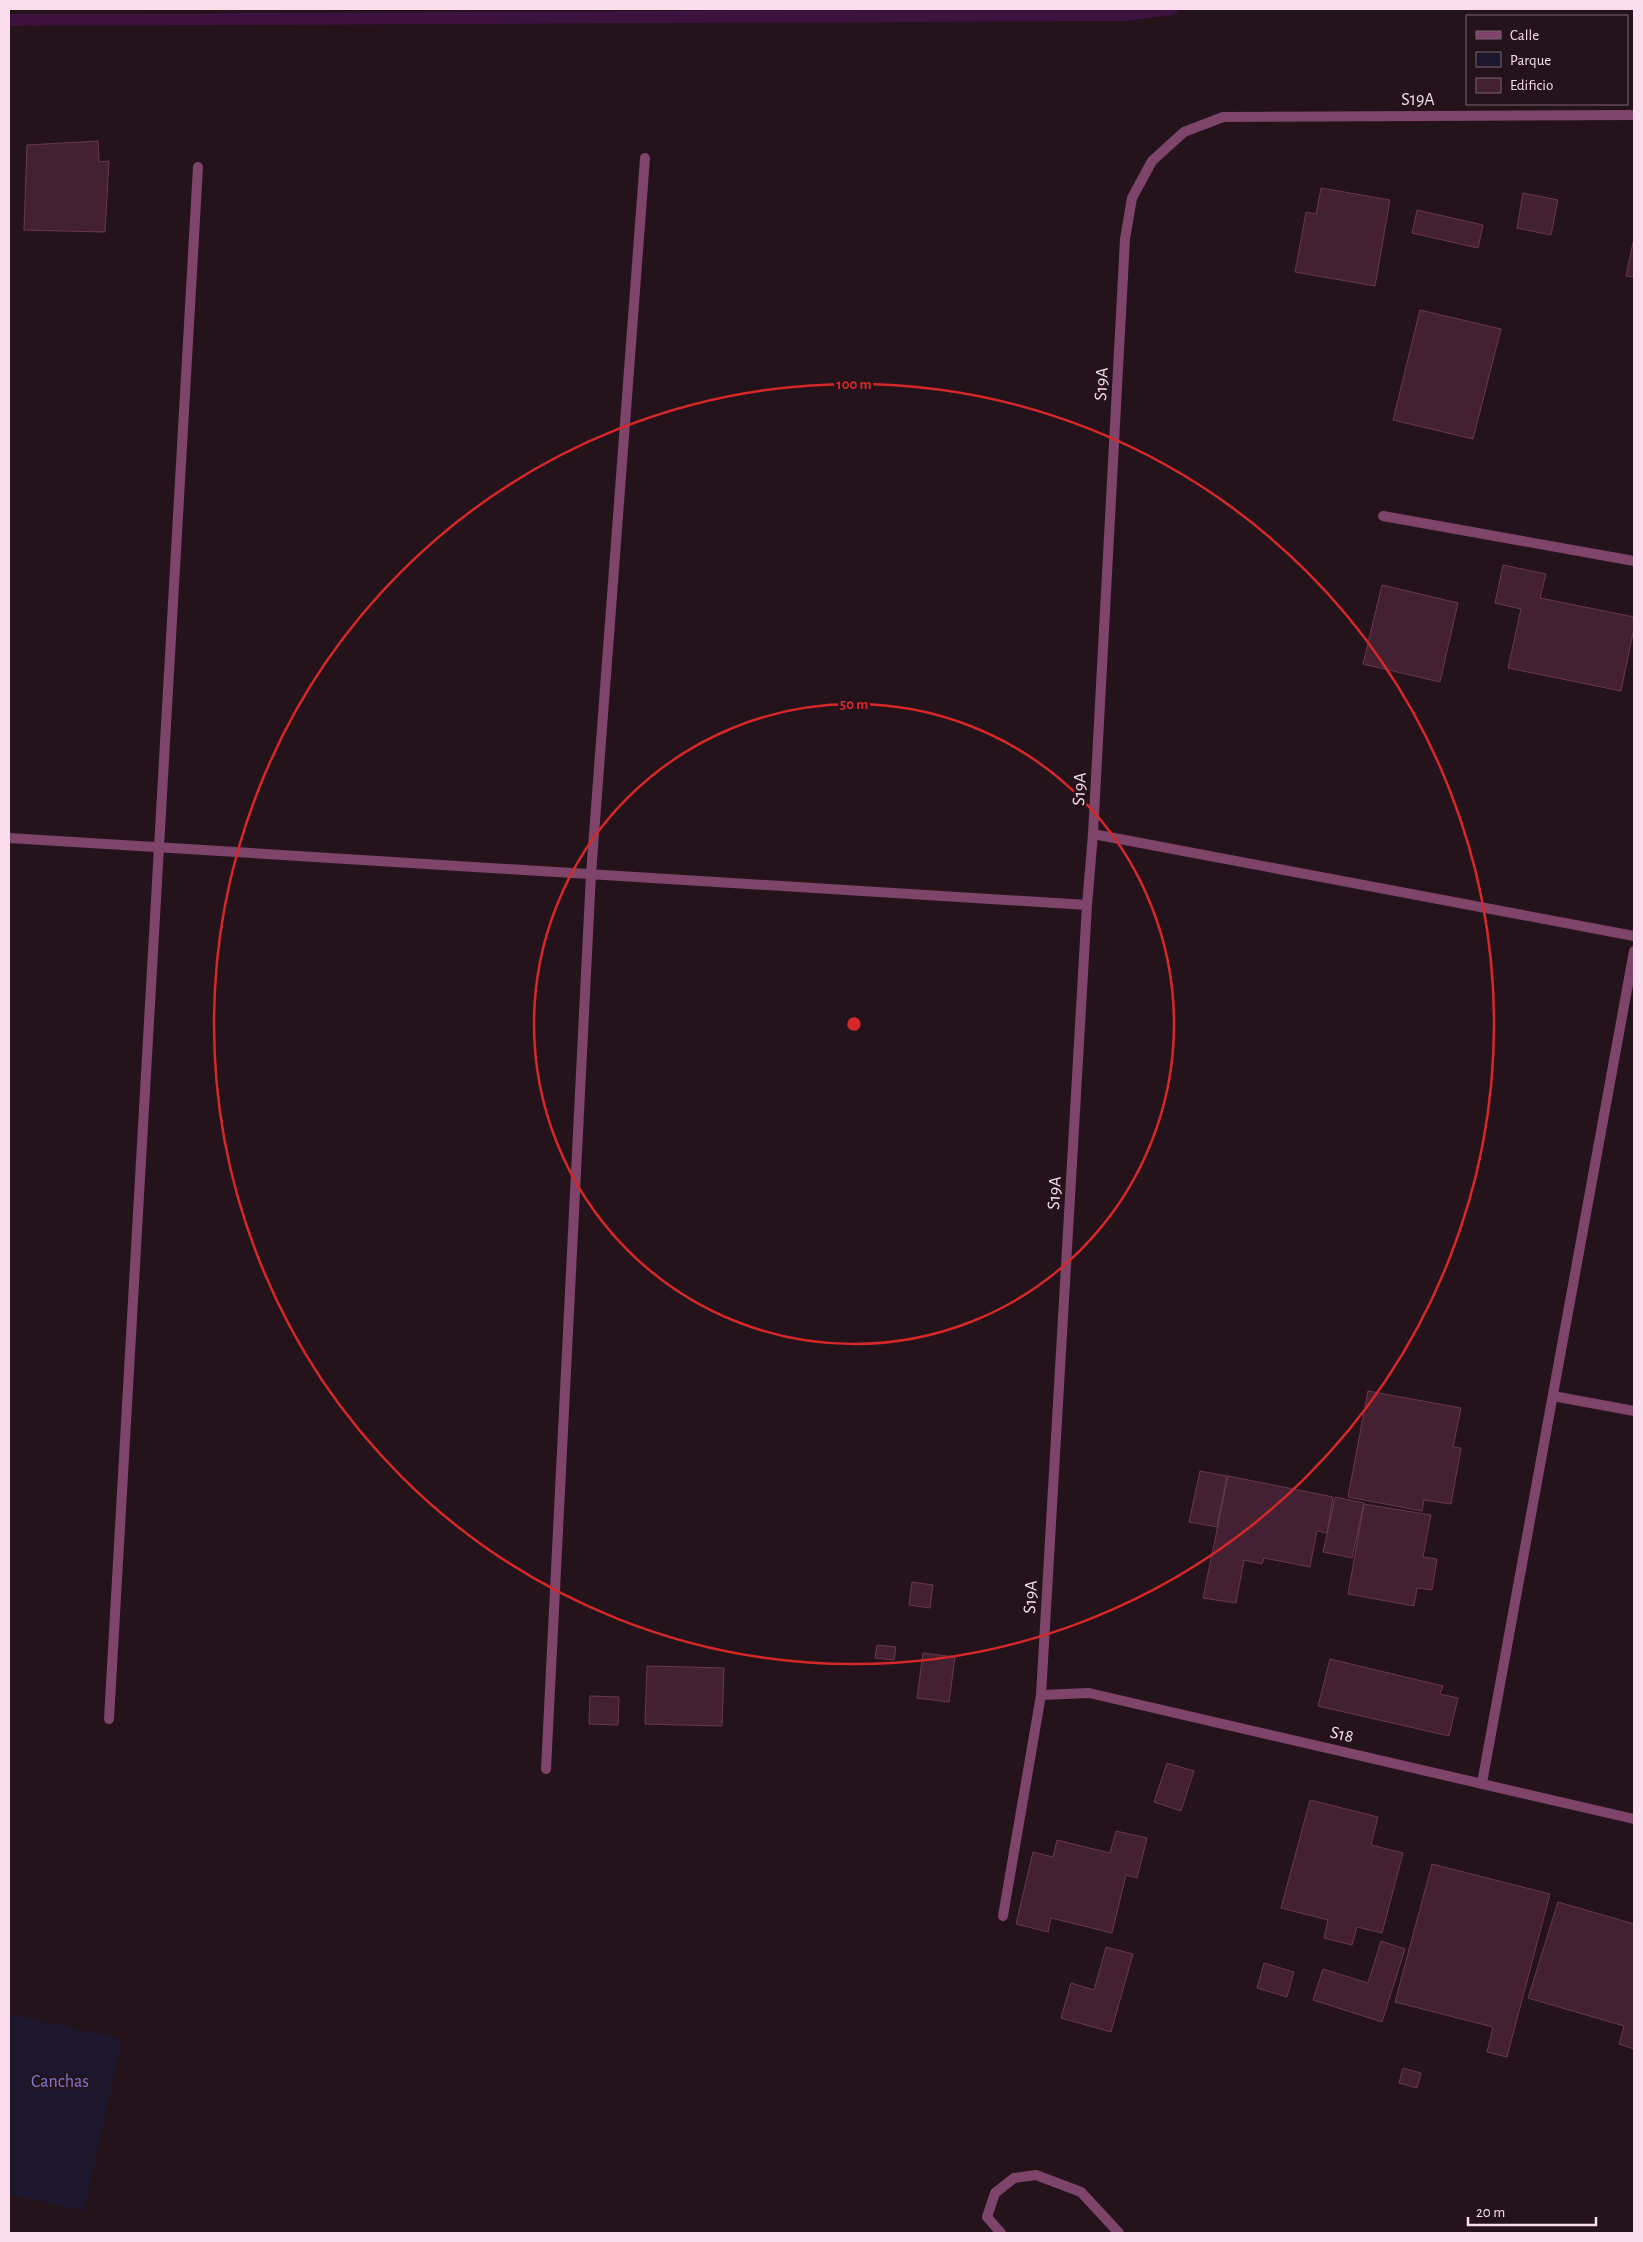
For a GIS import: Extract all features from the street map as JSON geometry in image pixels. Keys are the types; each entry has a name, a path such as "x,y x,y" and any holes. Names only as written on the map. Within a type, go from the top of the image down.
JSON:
{"street":[{"name":"S19A","path":"1003,1916 1041,1695 1087,905 1093,834 1125,239 1132,198 1152,161 1184,132 1223,116 1634,115"},
{"path":"546,1769 591,874 645,158"},
{"path":"109,1719 198,167"},
{"path":"1383,516 1634,561"},
{"path":"1093,834 1634,936"},
{"path":"9,838 1087,905"},
{"path":"1482,1783 1634,951"},
{"path":"1553,1396 1634,1411"},
{"name":"S18","path":"1041,1695 1089,1693 1634,1819"},
{"path":"1001,2233 987,2218 995,2193 1014,2178 1036,2175 1081,2192 1119,2233"}],"green space":[{"name":"Canchas","path":"9,2014 122,2039 84,2211 9,2194"}],"building":[{"path":"98,141 99,162 109,161 105,232 24,230 27,145"},
{"path":"1321,188 1390,200 1375,286 1295,272 1306,212 1316,214"},
{"path":"1523,193 1558,200 1551,235 1517,228"},
{"path":"1417,210 1483,225 1478,248 1412,233"},
{"path":"1634,238 1634,277 1626,276"},
{"path":"1420,310 1501,329 1473,439 1393,420"},
{"path":"1503,565 1546,574 1540,598 1634,617 1634,628 1621,691 1508,668 1521,609 1495,603"},
{"path":"1382,585 1458,603 1440,682 1363,664"},
{"path":"1368,1391 1461,1408 1453,1447 1461,1448 1451,1504 1424,1500 1422,1511 1348,1497"},
{"path":"1200,1471 1227,1476 1217,1527 1189,1522"},
{"path":"1228,1476 1333,1497 1327,1533 1317,1531 1310,1567 1264,1558 1262,1564 1244,1560 1236,1603 1203,1598"},
{"path":"1335,1497 1364,1503 1352,1558 1323,1552"},
{"path":"1364,1504 1431,1515 1423,1557 1437,1559 1432,1590 1417,1588 1414,1606 1348,1594"},
{"path":"912,1582 933,1585 930,1608 909,1605"},
{"path":"877,1645 896,1647 894,1660 875,1658"},
{"path":"923,1653 955,1657 949,1702 917,1698"},
{"path":"1330,1659 1443,1686 1440,1694 1458,1698 1449,1736 1318,1706"},
{"path":"647,1666 724,1668 722,1726 645,1724"},
{"path":"590,1696 619,1697 618,1725 589,1724"},
{"path":"1167,1763 1194,1771 1181,1811 1154,1802"},
{"path":"1310,1800 1378,1817 1371,1845 1403,1853 1382,1933 1357,1927 1352,1945 1324,1938 1328,1920 1281,1908"},
{"path":"1116,1831 1147,1838 1137,1878 1126,1875 1112,1933 1051,1918 1048,1932 1016,1924 1033,1852 1053,1857 1057,1840 1110,1853"},
{"path":"1432,1864 1550,1894 1507,2057 1487,2052 1493,2027 1395,2002"},
{"path":"1558,1902 1634,1924 1634,2049 1619,2044 1624,2026 1528,1998"},
{"path":"1381,1941 1405,1949 1382,2022 1313,2000 1323,1969 1368,1983"},
{"path":"1106,1947 1133,1954 1111,2032 1061,2018 1071,1983 1094,1990"},
{"path":"1264,1963 1294,1972 1287,1997 1257,1988"},
{"path":"1403,2068 1421,2073 1417,2088 1399,2083"}],"waterway":[{"path":"9,20 1125,15 1172,9"}]}
